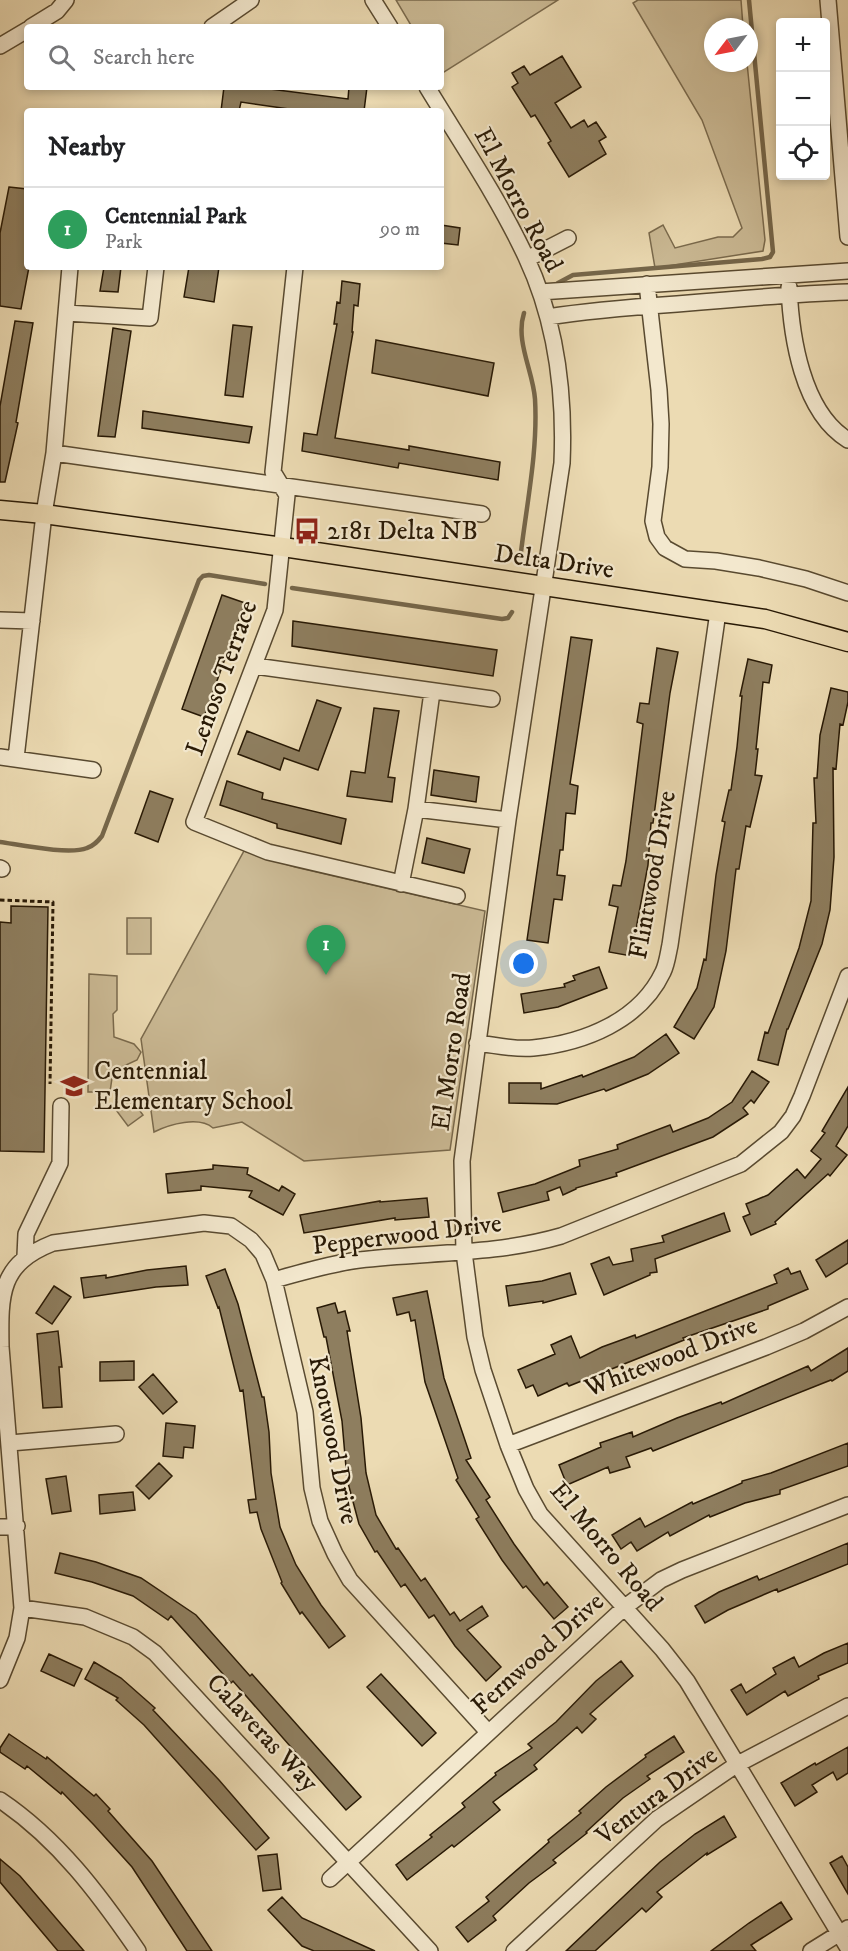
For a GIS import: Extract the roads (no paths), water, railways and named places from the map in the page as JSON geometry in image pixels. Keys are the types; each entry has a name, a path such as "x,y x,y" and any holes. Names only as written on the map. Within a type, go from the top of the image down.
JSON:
{"main road":[{"name":"Delta Drive","path":"0,510 283,547 765,619 848,642"}],"street":[{"path":"36,24 57,11 66,0"},
{"path":"208,23 251,0"},
{"path":"373,0 388,24"},
{"path":"828,0 841,87 848,237"},
{"path":"0,46 24,32"},
{"name":"El Morro Road","path":"429,90 440,108"},
{"name":"El Morro Road","path":"444,114 496,198 527,259 540,292 557,359 563,431 562,463 508,820 462,1161 464,1252 475,1337 508,1445 526,1489 540,1514 662,1649 687,1681 736,1765 843,1931 848,1948"},
{"path":"527,259 568,238"},
{"path":"16,759 44,514 54,453 70,270"},
{"path":"66,313 150,318 156,270"},
{"name":"Lenoso Terrace","path":"295,270 273,472 286,495 283,547 275,610 194,822 268,852 401,884"},
{"path":"540,292 848,271"},
{"path":"789,276 795,339 804,379 827,424 848,440"},
{"path":"647,284 661,424 660,467 653,521 657,537 665,548 685,559 759,568 806,579 848,593"},
{"path":"548,317 580,312 789,294 848,292"},
{"path":"54,453 482,514"},
{"name":"Flintwood Drive","path":"477,1043 531,1048 560,1043 586,1035 619,1022 641,1004 664,971 670,945 718,612"},
{"path":"0,620 32,621"},
{"path":"255,666 492,699"},
{"path":"432,692 416,808 401,884 457,896"},
{"path":"0,757 93,771"},
{"path":"416,808 508,820"},
{"name":"Pepperwood Drive","path":"274,1280 325,1265 361,1260 531,1245 561,1236 741,1164 781,1132 793,1116 848,976"},
{"path":"26,1256 26,1234 60,1163 61,1106"},
{"path":"0,1680 17,1638 22,1608 1,1347 0,1306 3,1286 10,1268 26,1256 53,1243 204,1223 231,1226 251,1240 263,1254 274,1280"},
{"name":"Knotwood Drive","path":"274,1280 305,1412 312,1488 320,1521 335,1554 350,1580 488,1732"},
{"name":"Whitewood Drive","path":"508,1445 766,1347 804,1331 848,1306"},
{"path":"10,1443 116,1434"},
{"name":"Fernwood Drive","path":"330,1879 625,1607 661,1580 848,1505"},
{"path":"0,1527 17,1526"},
{"name":"Calaveras Way","path":"22,1608 85,1617 133,1637 155,1653 430,1951"},
{"name":"Ventura Drive","path":"514,1951 657,1818 736,1765 848,1706"},
{"path":"0,1800 48,1838 81,1873 111,1911 138,1951"},
{"path":"811,1951 843,1931"}],"waterway":[{"path":"558,283 573,275 770,257 773,252 749,0"},
{"path":"521,552 536,418 534,388 523,345 524,313"},
{"path":"0,842 45,849 79,850 92,846 102,836 199,580 209,575 265,584"},
{"path":"292,588 502,619 508,618 512,612"}],"place":[{"name":"2181 Delta NB","path":"307,531"},
{"name":"Centennial Park","path":"326,975"},
{"name":"Centennial Elementary School","path":"74,1086"}]}
